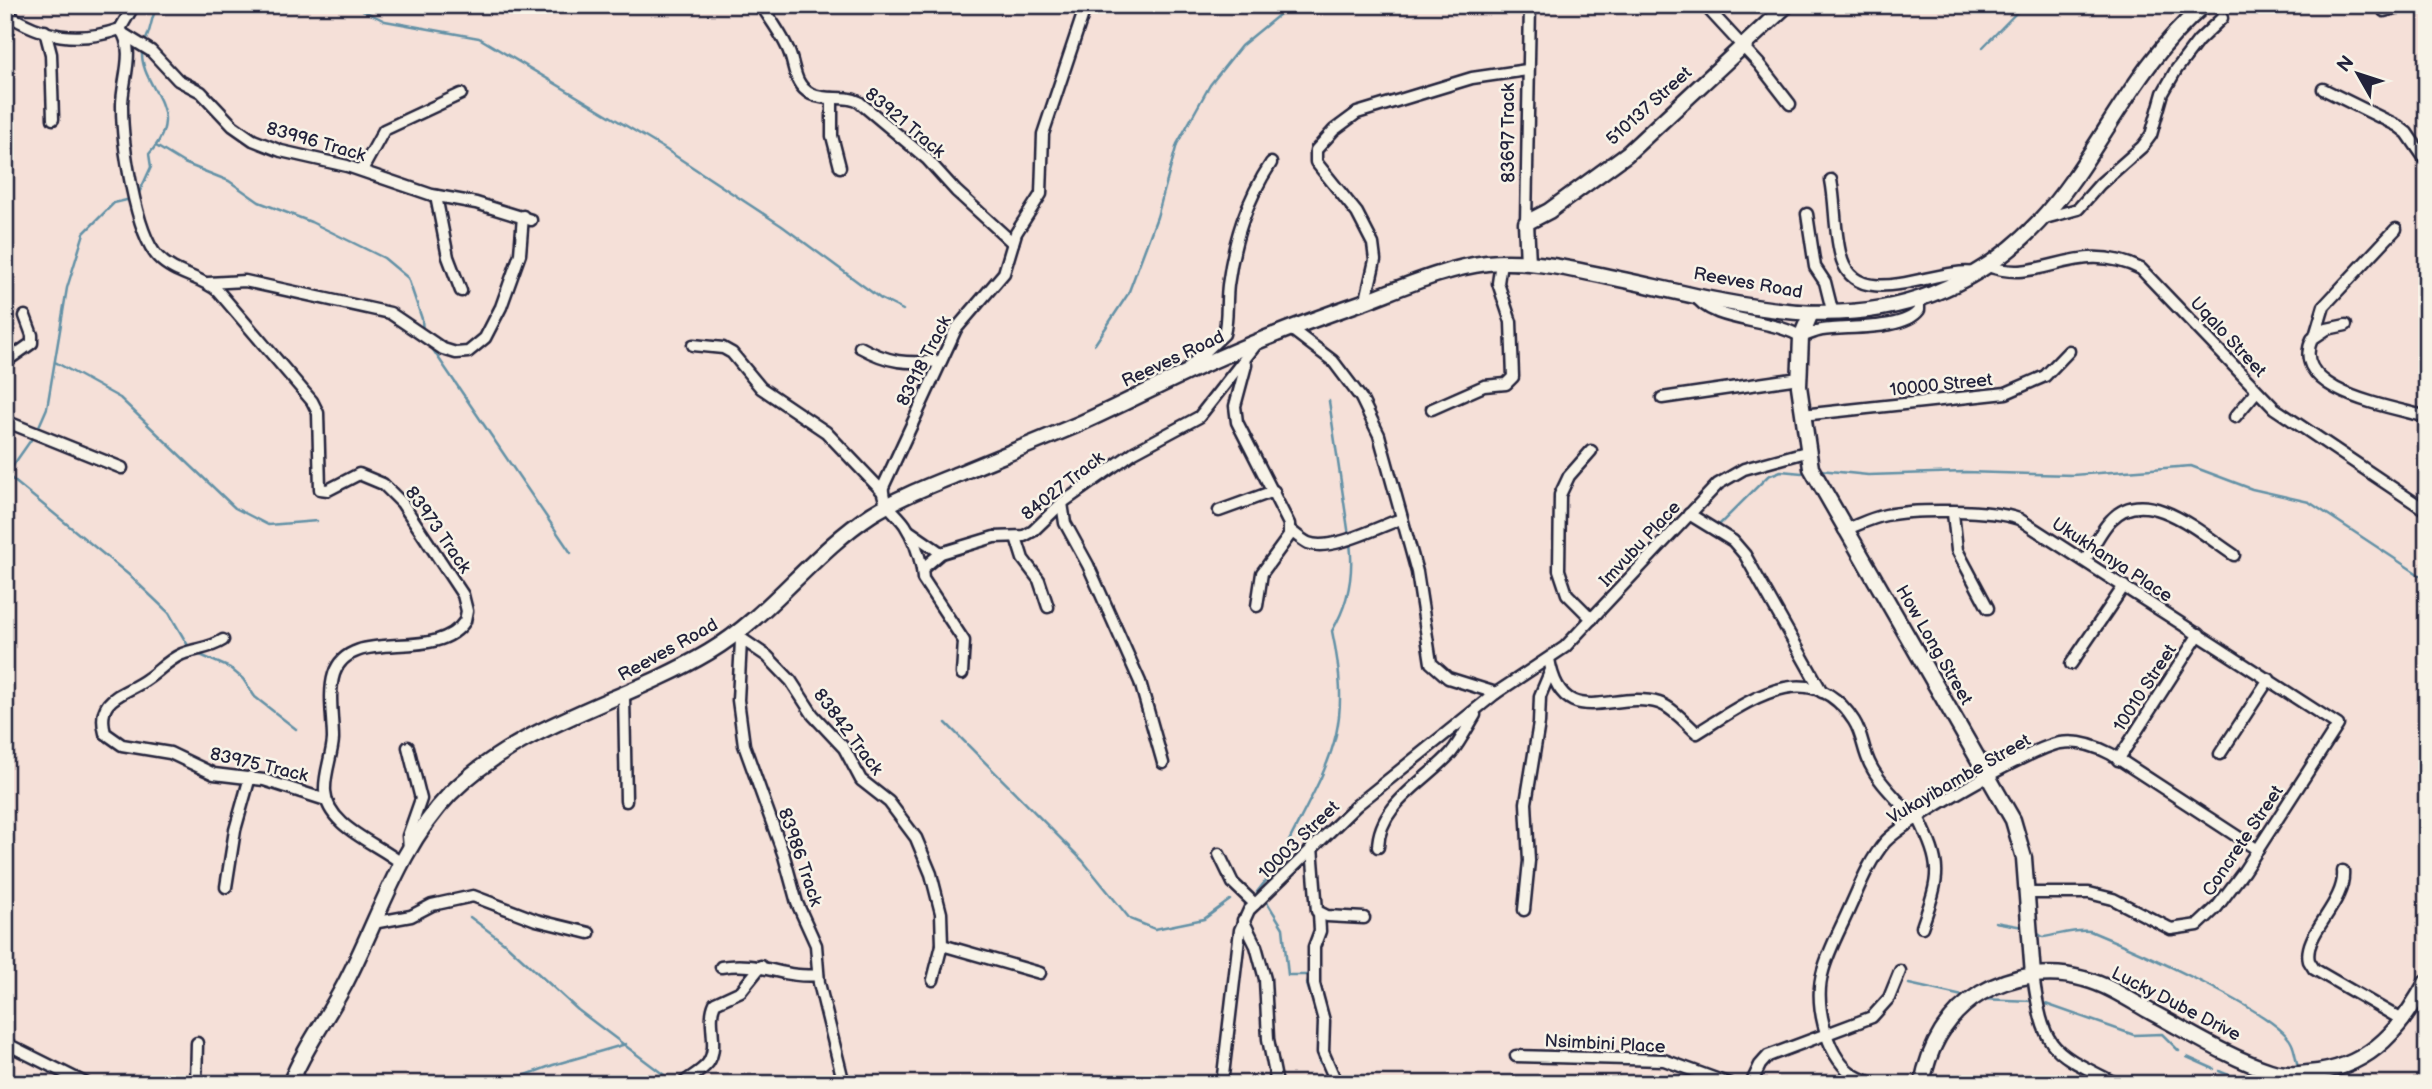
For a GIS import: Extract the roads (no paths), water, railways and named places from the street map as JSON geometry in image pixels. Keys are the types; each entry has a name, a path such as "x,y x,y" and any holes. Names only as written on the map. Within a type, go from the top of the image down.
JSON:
{"street":[{"path":"5,13 45,31 82,39 122,33 134,5"},
{"name":"83921 Track","path":"761,5 787,46 800,86 817,97 847,97 859,102 927,159 956,191 1013,243"},
{"name":"83918 Track","path":"884,498 940,361 959,323 1004,273 1019,228 1041,194 1043,134 1086,5"},
{"name":"83697 Track","path":"1528,262 1526,223 1530,5"},
{"path":"1709,5 1710,11 1744,47 1790,104"},
{"name":"510137 Street","path":"1526,223 1549,211 1627,154 1787,5"},
{"name":"Reeves Road","path":"290,1084 306,1048 344,987 409,848 439,806 493,758 529,737 624,696 739,637 884,498 1079,424 1259,341 1366,300 1437,275 1500,262 1528,262 1811,313 1833,314 1877,309 1919,299 1982,270 2045,218 2067,191 2160,49 2204,5"},
{"path":"2384,11 2407,5"},
{"path":"2045,218 2078,209 2100,184 2142,147 2151,135 2164,93 2176,70 2198,41 2222,18"},
{"path":"45,31 51,54 53,119"},
{"name":"83996 Track","path":"122,33 150,51 178,80 201,92 247,137 281,151 362,170 436,196 527,218 520,254 500,307 485,338 468,352 456,353 443,349 390,313 244,281 208,283"},
{"name":"83973 Track","path":"122,33 128,51 122,123 130,177 142,223 158,257 175,269 208,283 246,322 315,405 318,419 319,488 326,490 359,474 384,486 402,503 458,586 466,603 464,624 443,638 408,646 358,650 336,670 332,688 333,749 326,781 326,800"},
{"path":"1366,300 1375,260 1373,244 1357,213 1316,162 1316,150 1334,130 1357,113 1472,78 1528,70"},
{"path":"2323,89 2398,126 2407,133 2427,162"},
{"path":"362,170 384,131 461,94"},
{"path":"832,98 833,143 839,167"},
{"path":"5,136 8,141 5,156"},
{"path":"1182,375 1224,334 1228,286 1239,225 1250,197 1271,163"},
{"name":"Uqalo Street","path":"1831,180 1841,259 1856,280 1876,286 1899,284 1956,271 2014,273 2078,258 2105,257 2125,261 2141,269 2163,289 2256,392 2300,428 2427,511"},
{"path":"436,196 448,257 461,291"},
{"path":"1807,214 1815,267 1825,282 1833,314"},
{"path":"2396,229 2324,306 2310,345 2309,361 2328,386 2427,417"},
{"path":"1432,409 1484,386 1506,384 1512,380 1511,323 1499,282 1500,262"},
{"path":"1695,294 1706,309 1777,325 1801,337 1820,330 1867,328 1909,318 1919,310 1919,299"},
{"name":"How Long Street","path":"1811,313 1801,337 1799,378 1806,452 1814,475 1844,530 1989,776 2017,830 2027,894 2033,975"},
{"path":"5,362 32,344 32,335 25,316"},
{"path":"2315,336 2346,325"},
{"path":"1291,329 1333,361 1361,398 1378,435 1423,604 1431,663 1448,678 1496,693"},
{"name":"84027 Track","path":"922,569 941,553 994,537 1016,537 1032,531 1062,503 1134,452 1199,417 1259,341"},
{"path":"693,345 723,348 732,353 761,388 826,432 884,498 908,531 919,553 923,579 964,641 962,674"},
{"path":"860,347 883,360 897,363 940,361"},
{"name":"10000 Street","path":"1802,415 2006,393 2045,376 2069,351"},
{"path":"1248,357 1235,414 1242,435 1286,513 1290,530 1285,543 1262,573 1257,606"},
{"path":"1662,398 1799,378"},
{"path":"2235,417 2256,392"},
{"path":"5,421 122,468"},
{"path":"1591,451 1564,482 1560,495 1559,570 1567,594 1592,619"},
{"name":"Imvubu Place","path":"1511,684 1550,665 1689,514 1729,475 1806,452"},
{"path":"1219,511 1274,491"},
{"path":"1062,503 1065,523 1137,673 1163,763"},
{"path":"2085,561 2110,520 2124,510 2140,506 2171,515 2234,555"},
{"path":"1953,513 1957,550 1989,607"},
{"path":"1689,514 1733,541 1745,555 1822,692"},
{"name":"Ukukhanya Place","path":"1844,530 1888,514 1999,514 2019,519 2338,725"},
{"path":"1290,530 1306,542 1318,545 1349,540 1401,519"},
{"path":"908,531 941,553"},
{"path":"1016,537 1023,559 1039,580 1048,607"},
{"path":"2071,664 2124,586"},
{"name":"10010 Street","path":"2118,760 2199,634"},
{"name":"83842 Track","path":"739,637 757,647 778,667 813,715 844,748 861,780 890,802 908,825 935,890 941,913 942,945 933,980"},
{"name":"83986 Track","path":"739,637 738,700 744,745 784,856 797,903 816,945 818,975 844,1084"},
{"name":"83975 Track","path":"223,640 210,648 179,655 144,682 118,693 107,708 103,726 110,738 122,745 170,753 214,774 250,777 299,789 326,800"},
{"path":"1550,665 1557,686 1576,702 1586,705 1630,701 1659,703 1697,733 1770,690 1795,687 1822,692 1840,704 1862,735 1870,765 1916,819 1936,855 1938,872 1922,927"},
{"path":"1524,910 1529,861 1526,803 1537,735 1539,696 1550,665"},
{"path":"2220,754 2269,679"},
{"name":"10003 Street","path":"1222,1084 1243,920 1255,904 1285,878 1312,847 1357,805 1496,693 1511,684"},
{"path":"624,696 626,801"},
{"path":"1378,847 1380,830 1390,812 1450,754 1479,708"},
{"name":"Concrete Street","path":"2027,894 2078,892 2101,895 2177,930 2198,926 2258,850 2338,725"},
{"name":"Vukayibambe Street","path":"1876,1084 1850,1072 1839,1060 1827,1034 1820,989 1824,968 1872,860 1889,838 1916,819 1989,776 2042,749 2061,743 2100,748 2258,850"},
{"path":"408,747 421,799 408,836 409,848"},
{"path":"226,887 235,830 250,777"},
{"path":"326,800 336,816 353,831 401,863"},
{"path":"1312,847 1314,897 1320,930 1314,947 1314,984 1324,1021 1323,1052 1337,1084"},
{"path":"1219,854 1233,883 1255,904"},
{"path":"2343,871 2340,894 2311,943 2309,961 2314,968 2404,1021"},
{"path":"373,923 411,916 432,905 473,896 536,920 589,933"},
{"path":"1319,913 1364,918"},
{"path":"1243,920 1262,960 1268,1039 1277,1084"},
{"path":"942,945 1040,973"},
{"path":"721,967 751,963 798,975 818,975"},
{"path":"682,1084 704,1068 711,1057 711,1016 715,1003 741,991 761,966"},
{"path":"1751,1084 1759,1065 1768,1056 1872,1017 1889,998 1900,971"},
{"path":"2033,975 2043,1030 2053,1048 2117,1084"},
{"name":"Lucky Dube Drive","path":"1922,1084 1935,1043 1956,1014 1993,987 2033,975 2085,979 2254,1065 2291,1079 2328,1071 2356,1061 2387,1040 2404,1021 2427,981"},
{"path":"196,1084 197,1043"},
{"path":"5,1044 87,1084"},
{"name":"Nsimbini Place","path":"1516,1056 1664,1060 1730,1084"},
{"path":"2420,1084 2427,1079"}],"waterway":[{"path":"144,43 158,5"},
{"path":"352,5 385,21 479,38 665,149 782,226 881,299 903,310"},
{"path":"1095,344 1128,294 1157,217 1177,144 1210,85 1241,46 1291,5"},
{"path":"1983,47 2024,5"},
{"path":"139,193 151,167 149,154 160,138 165,124 160,100 143,63 142,49"},
{"path":"156,146 184,163 229,181 259,202 311,222 384,258 408,278 422,319 423,333"},
{"path":"37,431 47,408 67,288 84,233 114,203 131,199"},
{"path":"429,344 571,553"},
{"path":"55,362 120,398 235,508 268,525 317,521"},
{"path":"1329,401 1349,536"},
{"path":"5,477 33,437"},
{"path":"1820,470 1868,475 1965,472 2073,475 2191,466 2252,489 2309,502 2427,580"},
{"path":"1717,527 1768,476 1781,471 1802,473"},
{"path":"7,475 129,575 169,613 190,649"},
{"path":"1286,852 1326,765 1339,719 1338,665 1332,631 1343,610 1349,588 1350,543"},
{"path":"198,654 230,668 243,679 255,697 296,729"},
{"path":"946,723 1083,861 1130,919 1155,929 1204,919 1230,900"},
{"path":"1257,892 1281,861"},
{"path":"1265,899 1283,928 1288,975 1309,975 1307,984 1319,1022 1319,1062 1326,1067 1329,1084"},
{"path":"470,917 507,945 578,1010 676,1084"},
{"path":"1995,922 2023,927"},
{"path":"2035,932 2043,937 2072,931 2090,931 2230,997 2279,1029 2291,1042 2298,1068"},
{"path":"1909,984 1967,997"},
{"path":"1980,999 2033,1001"},
{"path":"2040,1002 2134,1035 2162,1034 2179,1051"},
{"path":"502,1084 553,1065 626,1044"},
{"path":"2187,1057 2214,1069"},
{"path":"2219,1071 2250,1084"}]}
